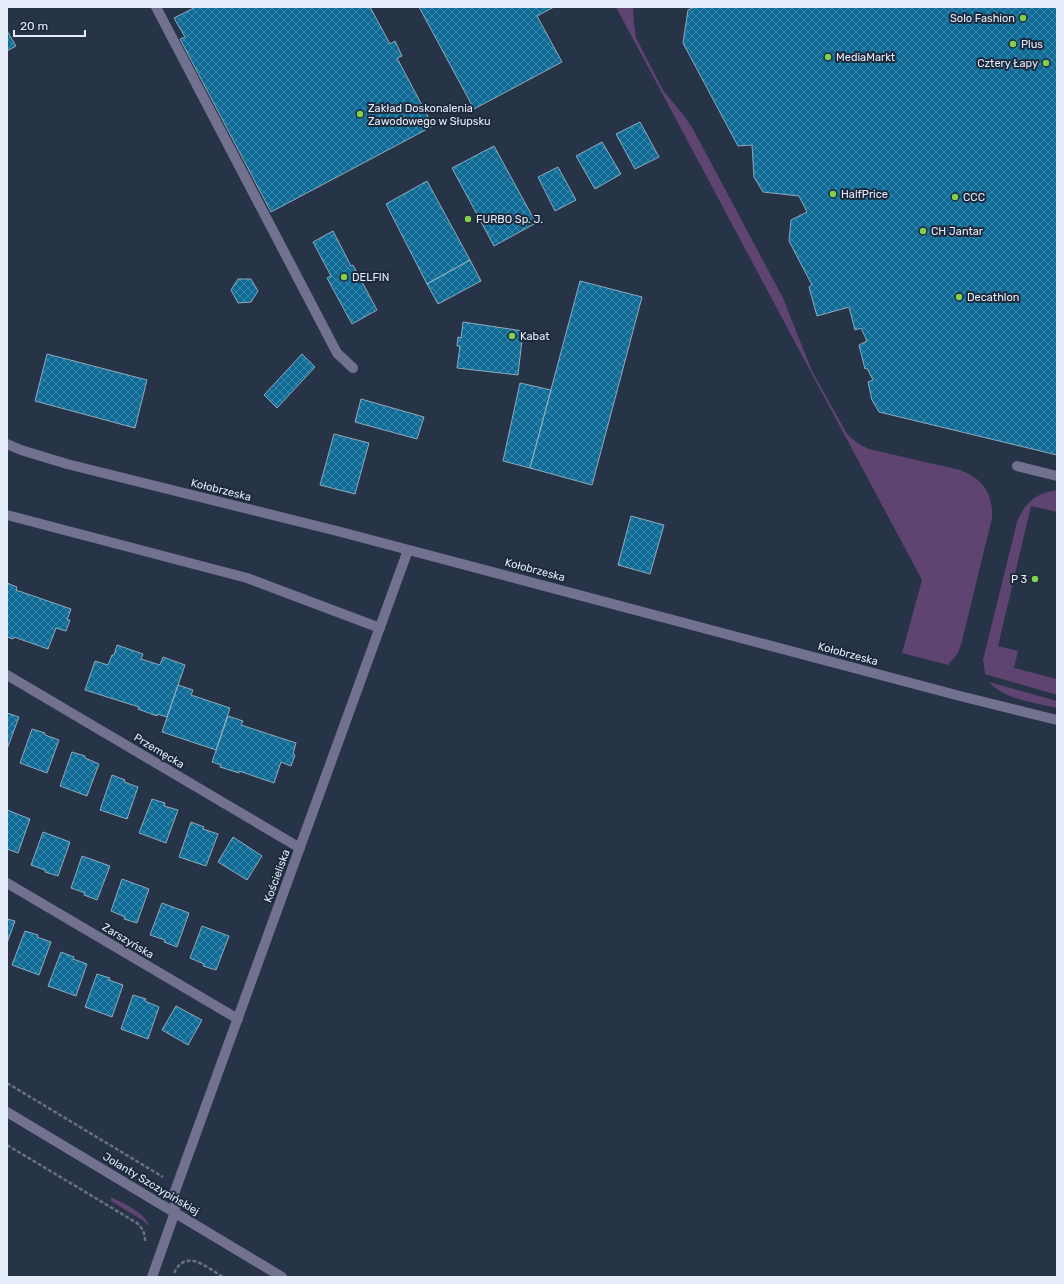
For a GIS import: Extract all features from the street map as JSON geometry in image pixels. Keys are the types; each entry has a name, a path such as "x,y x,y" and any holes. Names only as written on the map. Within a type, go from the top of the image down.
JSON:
{"street":[{"path":"156,7 337,353 353,368"},
{"name":"Kołobrzeska","path":"7,444 21,450 67,464 408,550 960,696 1057,720"},
{"path":"1017,466 1057,476"},
{"path":"7,515 247,578 380,628"},
{"name":"Kościeliska","path":"152,1277 175,1212 175,1191 408,550"},
{"name":"Przemęcka","path":"7,675 300,848"},
{"name":"Zarszyńska","path":"7,883 238,1019"},
{"name":"Jolanty Szczypińskiej","path":"7,1112 282,1277"}],"path":[{"path":"7,1083 177,1186"},
{"path":"7,1145 137,1223 145,1234 145,1248"},
{"path":"156,1266 174,1273 177,1266 181,1262 189,1260 196,1261 223,1277"}],"shaded area":[{"path":"616,7 633,7 636,38 663,90 693,129 783,298 812,371 846,432 856,442 869,449 960,470 975,478 985,488 991,501 992,518 961,645 958,653 948,665 902,653 922,580"},
{"path":"1057,490 1057,512 1031,506 998,646 1018,651 1014,668 1057,679 1057,695 985,674 983,660 1020,515 1028,504 1037,496"},
{"path":"989,682 1057,701 1057,708 1011,697 1003,693"},
{"path":"111,1197 128,1205 139,1213 147,1221 149,1226 111,1201"}],"building":[{"path":"196,7 370,7 390,44 395,41 402,56 397,58 433,126 271,212 180,39 185,37 174,18"},
{"path":"419,7 554,7 537,16 562,62 474,109"},
{"name":"CH Jantar","path":"694,7 1057,7 1057,455 879,412 872,400 868,382 873,380 867,368 865,369 859,345 867,341 861,328 855,330 849,307 817,316 809,287 812,285 789,241 791,220 807,212 799,196 763,192 754,177 752,145 738,146 683,43 688,10"},
{"path":"7,31 16,46 7,51"},
{"path":"640,122 659,157 635,169 616,134"},
{"path":"602,142 621,174 595,189 576,156"},
{"path":"494,146 536,223 494,246 452,168"},
{"path":"558,167 576,200 555,211 538,177"},
{"path":"427,181 470,260 427,284 386,204"},
{"name":"DELFIN","path":"333,231 351,266 353,265 377,310 352,324 327,278 331,276 313,242"},
{"path":"470,260 481,281 438,304 427,284"},
{"path":"238,279 251,279 258,291 251,302 238,303 231,290"},
{"path":"580,281 642,297 592,485 530,468"},
{"path":"463,322 523,331 518,375 457,368 460,346 457,346 458,337 461,338"},
{"path":"47,354 147,380 135,428 35,401"},
{"path":"302,354 315,367 277,408 264,395"},
{"path":"520,383 551,390 530,468 503,461"},
{"path":"361,399 424,417 417,439 355,422"},
{"path":"334,434 369,443 355,494 320,485"},
{"path":"631,516 664,525 650,574 618,565"},
{"path":"7,583 17,587 16,590 71,609 67,620 70,620 66,631 56,628 48,649 14,637 13,639 7,637"},
{"path":"117,645 143,654 141,659 160,665 163,657 185,665 167,717 157,714 157,716 138,709 139,707 85,690 95,661 108,665 112,655 114,655"},
{"path":"178,685 193,690 191,695 230,708 216,750 162,732"},
{"path":"7,713 19,717 7,749"},
{"path":"228,716 243,721 241,725 296,743 293,754 295,755 291,766 281,762 274,783 239,771 239,773 220,767 221,765 212,762"},
{"path":"32,729 45,733 45,735 59,740 47,773 20,763"},
{"path":"72,752 85,756 85,758 99,764 87,796 60,786"},
{"path":"112,775 125,780 124,782 138,787 127,819 100,810"},
{"path":"152,799 165,803 164,806 178,810 166,843 139,833"},
{"path":"7,810 30,819 18,853 7,849"},
{"path":"191,822 204,827 203,829 218,834 206,866 179,857"},
{"path":"43,832 70,842 58,876 45,872 45,870 31,865"},
{"path":"233,837 262,856 247,880 218,862"},
{"path":"82,856 110,866 97,900 84,895 85,893 71,888"},
{"path":"122,879 149,889 137,923 124,919 125,917 111,911"},
{"path":"162,903 189,913 177,947 164,942 165,940 150,935"},
{"path":"7,919 15,921 7,943"},
{"path":"202,926 229,936 216,970 203,966 204,964 190,958"},
{"path":"25,931 38,935 37,937 51,942 39,975 12,965"},
{"path":"61,952 74,957 73,959 87,964 76,996 48,986"},
{"path":"97,974 110,978 109,980 123,985 112,1017 85,1007"},
{"path":"133,995 146,999 145,1001 159,1007 148,1039 121,1029"},
{"path":"176,1006 202,1020 188,1045 162,1030"}],"place":[{"name":"Solo Fashion","path":"1023,18"},
{"name":"Plus","path":"1013,44"},
{"name":"MediaMarkt","path":"828,57"},
{"name":"Cztery Łapy","path":"1046,63"},
{"name":"Zakład Doskonalenia Zawodowego w Słupsku","path":"360,114"},
{"name":"HalfPrice","path":"833,194"},
{"name":"CCC","path":"955,197"},
{"name":"FURBO Sp. J.","path":"468,219"},
{"name":"CH Jantar","path":"923,231"},
{"name":"DELFIN","path":"344,277"},
{"name":"Decathlon","path":"959,297"},
{"name":"Kabat","path":"512,336"},
{"name":"P 3","path":"1035,579"}]}
